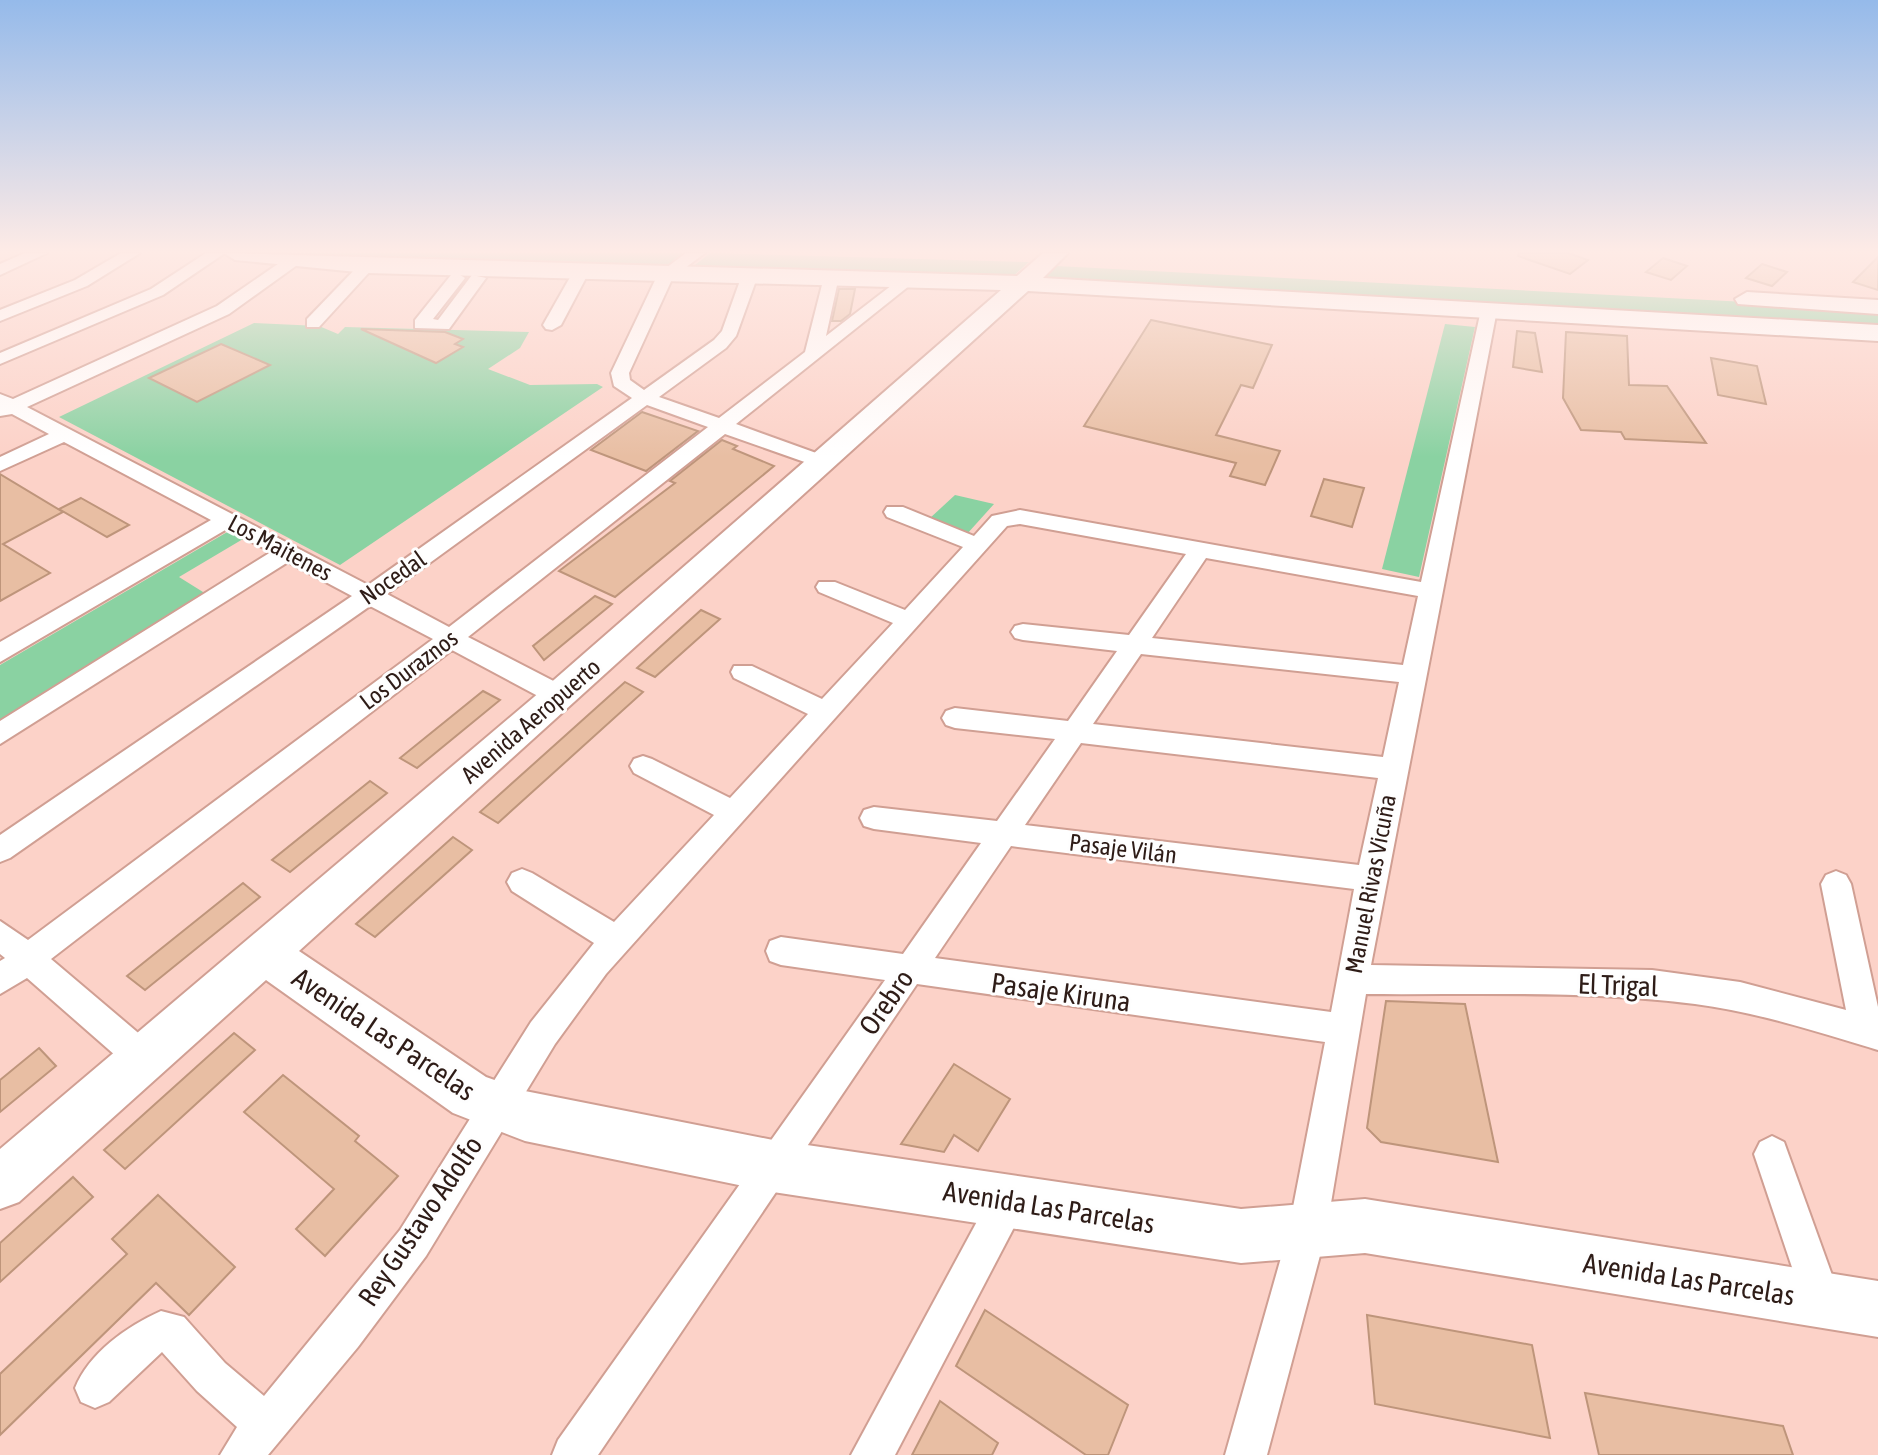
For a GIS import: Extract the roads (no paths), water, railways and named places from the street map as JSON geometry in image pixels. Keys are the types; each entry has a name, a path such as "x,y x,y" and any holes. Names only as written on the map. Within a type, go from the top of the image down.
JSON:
{"street":[{"path":"0,359 89,321"},
{"path":"4,407 198,321"},
{"path":"423,321 421,324 443,325 446,321"},
{"path":"552,325 554,321"},
{"path":"644,321 620,373 621,382 644,398 823,462"},
{"name":"Nocedal","path":"0,850 370,595 726,339 733,321"},
{"path":"813,355 821,321"},
{"name":"Los Duraznos","path":"0,980 451,638 856,321"},
{"name":"Avenida Aeropuerto","path":"0,1183 560,696 823,462 971,321"},
{"name":"Manuel Rivas Vicuña","path":"1246,1455 1307,1233 1371,879 1487,321"},
{"path":"1673,321 1878,333"},
{"name":"Los Maitenes","path":"4,407 64,434 560,696"},
{"path":"0,465 64,434"},
{"path":"895,512 978,545"},
{"name":"Rey Gustavo Adolfo","path":"254,1440 413,1243 543,1033 616,940 978,545 1007,518 1020,517 1201,549"},
{"path":"0,653 227,520"},
{"path":"1201,549 1431,591"},
{"name":"Orebro","path":"573,1455 1201,549"},
{"path":"0,734 287,552"},
{"path":"827,587 909,621"},
{"path":"1023,632 1414,675"},
{"path":"743,672 827,712"},
{"path":"955,718 1394,769"},
{"path":"643,766 733,812"},
{"name":"Pasaje Vilán","path":"874,818 1371,879"},
{"path":"522,882 616,940"},
{"path":"1836,884 1873,1033"},
{"path":"0,935 144,1059"},
{"name":"Pasaje Kiruna","path":"781,951 907,971 1342,1029"},
{"name":"Avenida Las Parcelas","path":"266,954 460,1089 495,1107 773,1166 1007,1203 1241,1236 1365,1226 1878,1309"},
{"name":"El Trigal","path":"1352,979 1635,984 1693,989 1744,998 1873,1033"},
{"path":"1772,1154 1822,1300"},
{"path":"872,1455 1007,1203"},
{"path":"95,1388 149,1335 164,1329 170,1331 229,1394 254,1440"}]}
